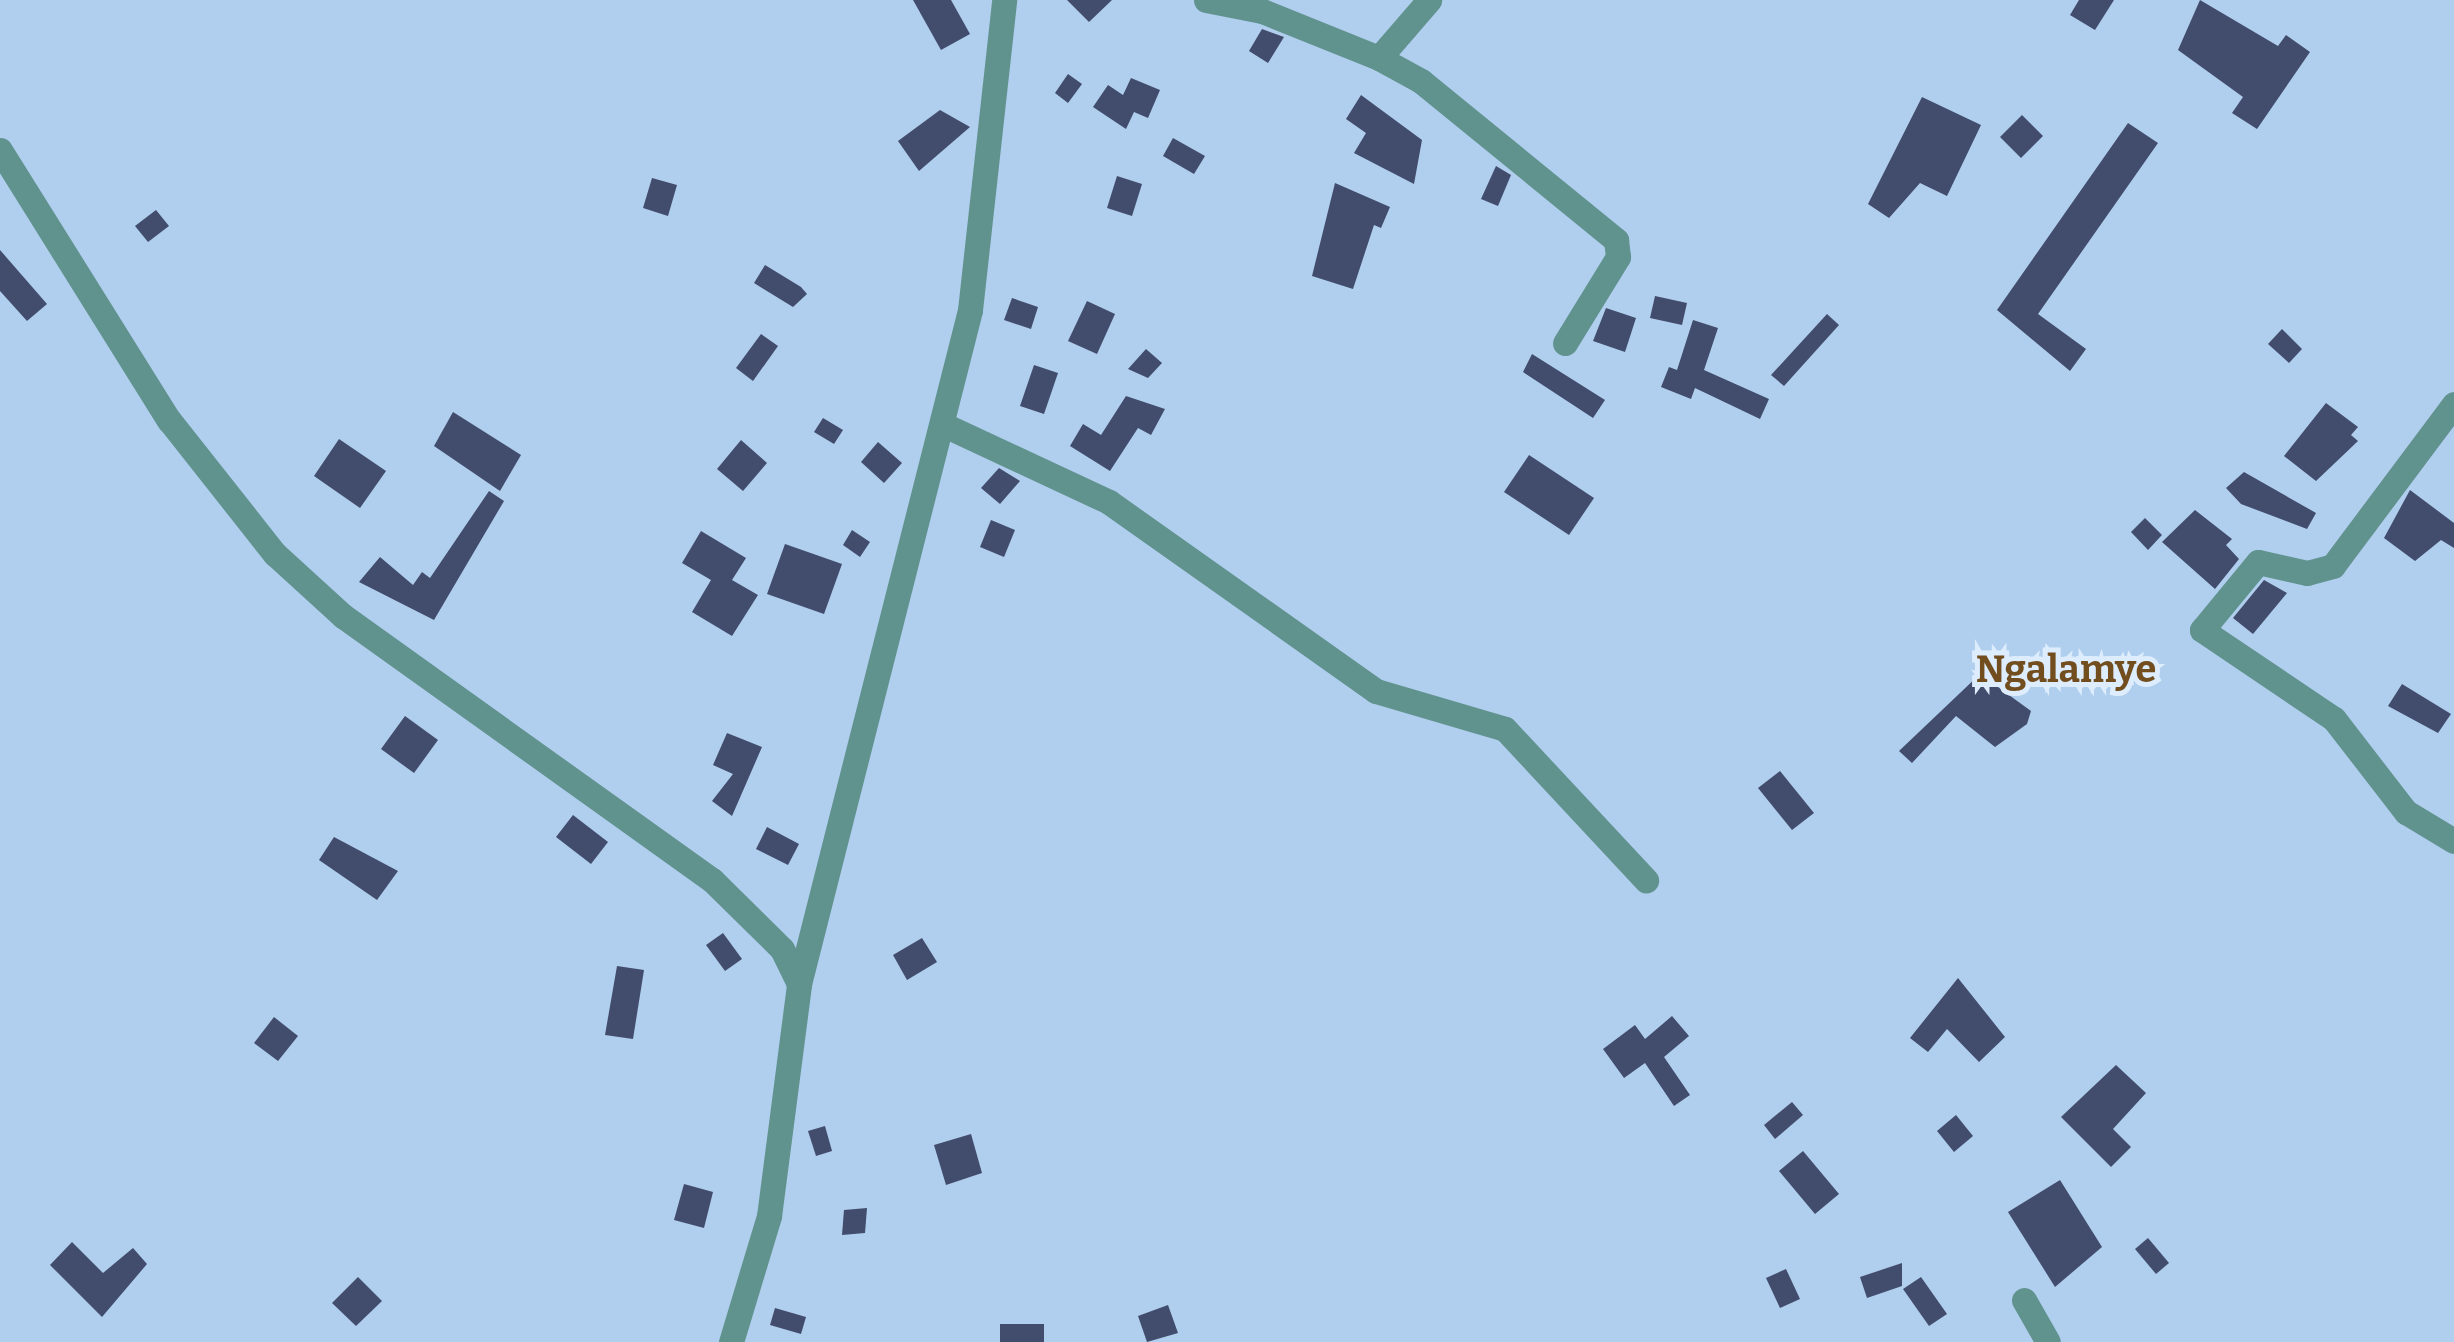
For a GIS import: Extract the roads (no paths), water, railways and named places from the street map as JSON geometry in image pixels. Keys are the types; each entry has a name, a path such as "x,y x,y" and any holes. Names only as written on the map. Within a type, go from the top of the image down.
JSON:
{"street":[{"path":"730,1342 769,1216 799,984 942,424 984,226 1004,0"},
{"path":"1206,0 1262,11 1379,58 1421,80 1616,240 1618,256 1565,343"},
{"path":"1379,58 1429,0"},
{"path":"0,150 169,420 274,554 343,616 712,880 782,949 799,984"},
{"path":"2454,404 2333,566 2307,573 2258,562 2202,630 2334,719 2406,812 2454,841"},
{"path":"942,424 1109,502 1376,691 1505,729 1646,880"},
{"path":"2024,1300 2048,1342"}],"district":[{"name":"Ngalamye","path":"2066,670"}]}
